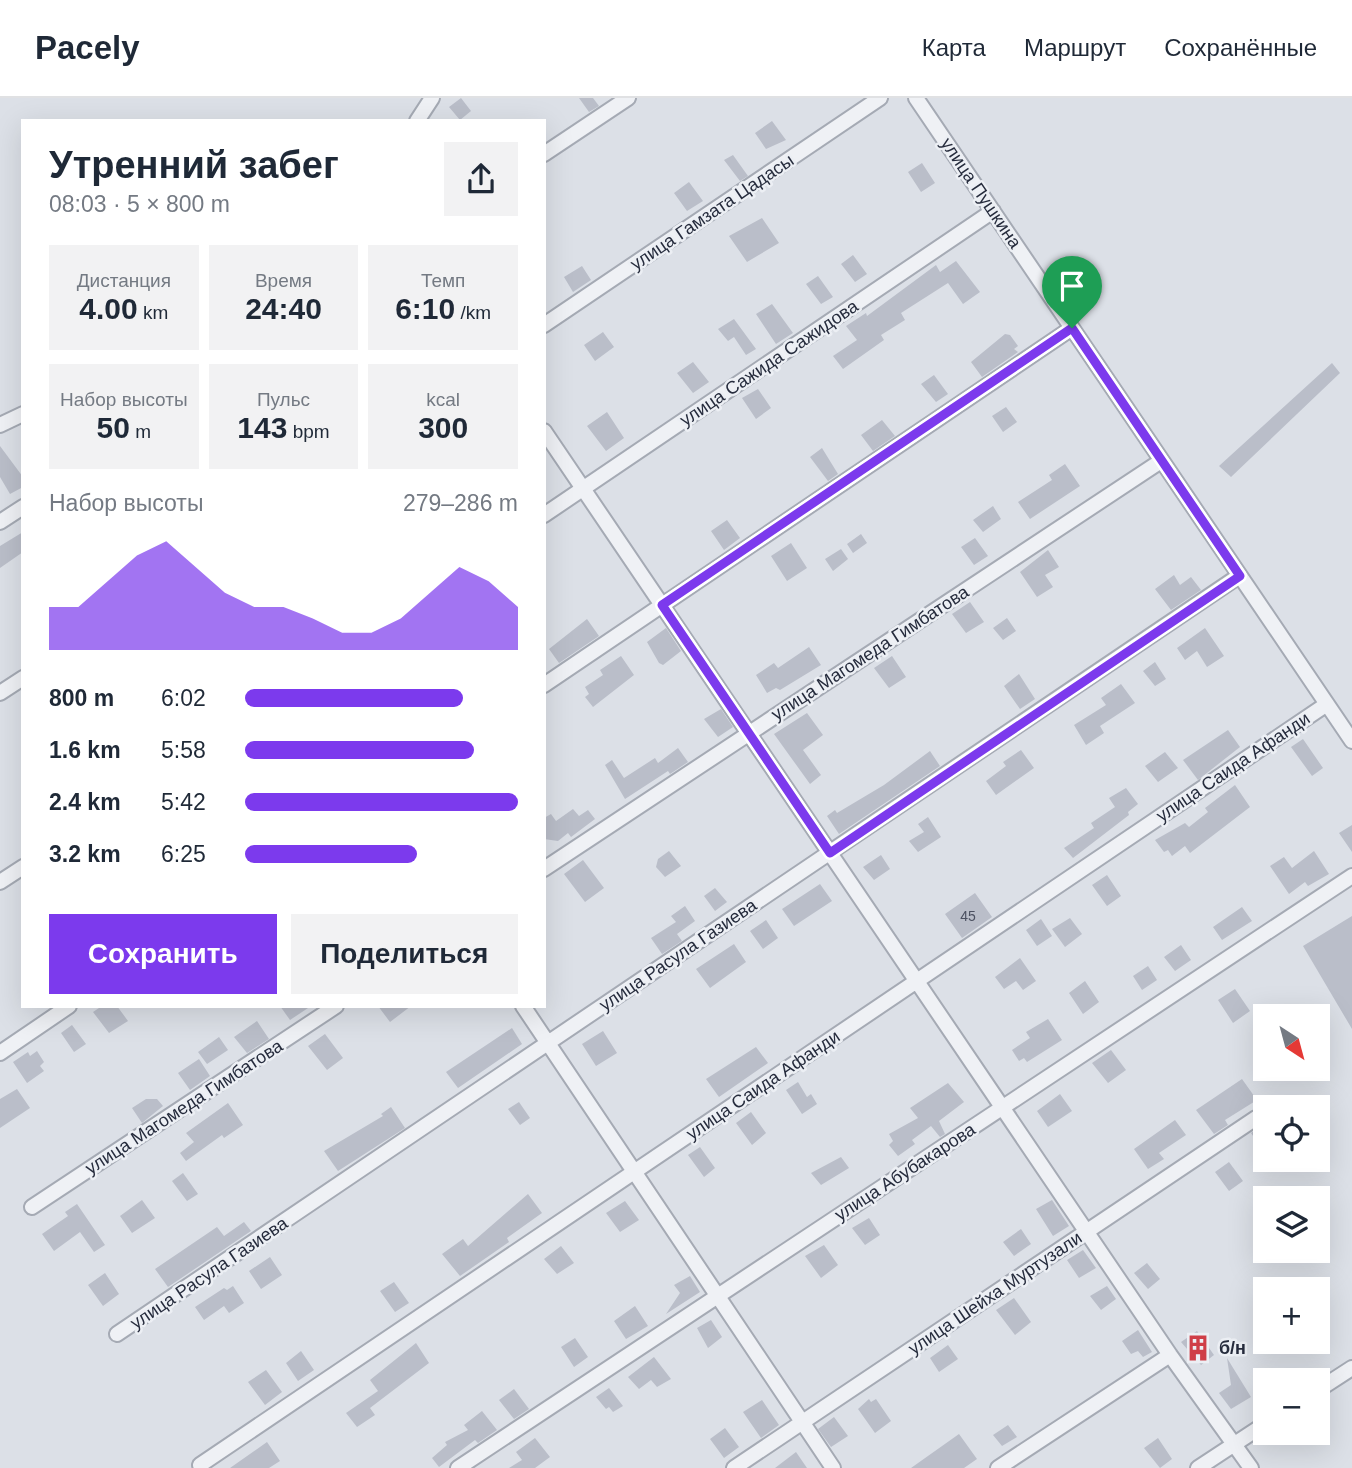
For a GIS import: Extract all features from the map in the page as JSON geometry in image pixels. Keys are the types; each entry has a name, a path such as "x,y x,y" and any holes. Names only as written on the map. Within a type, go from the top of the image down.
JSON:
{"street":[{"path":"418,119 432,98"},
{"path":"546,154 628,98"},
{"name":"улица Гамзата Цадасы","path":"546,324 880,98"},
{"name":"улица Пушкина","path":"916,98 1352,741"},
{"name":"улица Сажида Сажидова","path":"546,514 993,211"},
{"path":"546,684 1072,328"},
{"path":"0,425 21,415"},
{"path":"546,434 1170,1355 1236,1443 1251,1468"},
{"name":"улица Магомеда Гимбатова","path":"546,868 1161,461"},
{"path":"0,522 21,508"},
{"name":"улица Расула Газиева","path":"117,1334 1240,576"},
{"path":"0,693 21,679"},
{"name":"улица Саида Афанди","path":"200,1465 1327,704"},
{"path":"0,882 21,868"},
{"name":"улица Абубакарова","path":"458,1468 1352,877"},
{"path":"0,1053 66,1008"},
{"name":"улица Магомеда Гимбатова","path":"32,1207 333,1008"},
{"path":"524,1008 833,1468"},
{"name":"улица Шейха Муртузали","path":"734,1468 1253,1120"},
{"path":"998,1468 1170,1355"},
{"path":"1330,1382 1352,1368"},
{"path":"1198,1468 1253,1432"}],"building":[{"path":"461,98 471,111 459,119 449,107"},
{"path":"579,98 593,98 599,106 589,112"},
{"path":"772,121 786,140 766,149 755,133"},
{"path":"733,155 748,176 740,181 724,160"},
{"path":"922,163 935,183 921,192 908,172"},
{"path":"689,182 703,201 687,211 674,193"},
{"path":"762,218 779,243 747,262 729,236"},
{"path":"853,255 867,274 855,282 841,264"},
{"path":"956,261 980,292 963,304 948,283 901,313 905,320 881,335 884,340 843,369 833,356 857,340 846,326 866,313 867,316 936,265 940,272"},
{"path":"582,266 591,280 573,292 564,277"},
{"path":"818,276 833,297 821,304 806,284"},
{"path":"772,304 793,333 776,344 756,314"},
{"path":"734,319 756,349 746,355 734,337 728,341 718,329"},
{"path":"603,332 614,347 595,361 584,345"},
{"path":"1005,334 1010,335 1018,346 1014,349 1018,352 982,377 971,362"},
{"path":"693,362 709,382 693,393 677,373"},
{"path":"1332,363 1340,373 1231,477 1219,466"},
{"path":"934,375 948,394 936,402 921,384"},
{"path":"758,389 771,408 756,419 742,398"},
{"path":"1006,407 1017,422 1003,432 992,416"},
{"path":"607,412 624,438 606,451 587,426"},
{"path":"882,420 895,436 873,451 861,435"},
{"path":"0,446 21,474 21,488 10,494 0,477"},
{"path":"822,448 838,474 828,481 810,457"},
{"path":"1065,464 1080,486 1030,519 1018,502 1052,480 1049,475"},
{"path":"993,506 1001,519 983,532 973,520"},
{"path":"727,520 740,538 724,550 711,531"},
{"path":"21,533 21,553 0,568 0,546"},
{"path":"861,534 867,543 853,553 847,544"},
{"path":"975,538 988,556 974,565 961,547"},
{"path":"791,543 807,568 787,581 771,556"},
{"path":"841,549 848,559 833,571 825,559"},
{"path":"1048,550 1059,567 1045,575 1053,587 1037,597 1020,572"},
{"path":"1174,575 1180,585 1191,577 1201,590 1171,610 1155,589"},
{"path":"970,602 984,622 966,633 952,614"},
{"path":"1007,618 1016,631 1003,640 993,628"},
{"path":"587,619 599,636 559,663 549,649"},
{"path":"666,628 681,651 663,665 659,663 647,642"},
{"path":"1205,628 1224,656 1207,667 1197,651 1185,660 1177,648"},
{"path":"809,647 821,665 780,690 776,688 767,693 756,675 774,663 778,668"},
{"path":"621,656 634,675 593,707 585,697 589,694 585,687 603,675 600,670"},
{"path":"892,656 906,677 889,688 874,668"},
{"path":"1155,662 1166,679 1155,686 1143,671"},
{"path":"1019,674 1035,699 1020,709 1004,686"},
{"path":"1121,684 1135,703 1100,726 1104,733 1086,745 1074,725 1106,705 1101,698"},
{"path":"721,709 733,727 718,737 704,719"},
{"path":"807,713 823,735 803,750 821,775 810,784 774,734"},
{"path":"1228,730 1240,747 1198,780 1183,760"},
{"path":"1303,739 1323,768 1312,776 1291,747"},
{"path":"678,748 688,762 670,774 668,771 625,799 605,765 612,760 624,778 655,758 658,763"},
{"path":"1021,750 1034,768 996,795 986,781 1006,766 1003,762"},
{"path":"930,751 940,766 839,834 827,816 835,810 837,813 884,785"},
{"path":"1165,752 1178,768 1158,782 1145,766"},
{"path":"1235,785 1250,807 1190,853 1185,846 1172,856 1168,850 1164,852 1155,840 1185,823 1189,827 1208,812 1205,808"},
{"path":"1126,788 1138,804 1128,812 1129,815 1073,858 1064,848 1094,828 1091,823 1115,807 1109,798"},
{"path":"573,809 579,816 588,810 595,819 571,837 568,833 558,841 546,839 546,817 551,814 556,821"},
{"path":"928,817 941,837 918,852 909,841 924,832 918,824"},
{"path":"1352,825 1352,852 1339,833"},
{"path":"669,851 681,866 665,877 656,867 658,859"},
{"path":"1314,851 1329,874 1308,886 1305,882 1289,894 1270,866 1284,857 1292,868"},
{"path":"881,855 890,869 874,880 863,867"},
{"path":"583,860 604,888 585,902 564,874"},
{"path":"1107,875 1121,896 1107,906 1092,885"},
{"path":"820,884 832,901 794,926 782,909"},
{"path":"715,888 727,902 715,911 704,896"},
{"path":"975,893 992,917 962,938 945,914"},
{"path":"685,906 695,921 677,934 682,941 662,954 651,938 676,922 671,916"},
{"path":"1242,907 1252,921 1222,940 1213,927"},
{"path":"1352,916 1352,1029 1303,946"},
{"path":"1070,918 1082,934 1065,947 1052,929"},
{"path":"1041,919 1052,936 1037,946 1026,930"},
{"path":"766,920 778,938 763,949 750,931"},
{"path":"734,944 746,962 710,988 696,969"},
{"path":"1181,945 1191,960 1175,971 1164,957"},
{"path":"1020,958 1036,981 1023,990 1016,981 1004,989 995,977"},
{"path":"1148,966 1157,980 1142,990 1133,976"},
{"path":"1085,981 1099,1002 1083,1014 1069,993"},
{"path":"1235,989 1250,1011 1233,1023 1218,1000"},
{"path":"99,1008 118,1008 128,1021 109,1033 93,1012"},
{"path":"281,1008 308,1008 290,1020"},
{"path":"380,1008 408,1008 390,1022"},
{"path":"1048,1019 1062,1040 1027,1062 1024,1058 1019,1061 1012,1050 1030,1038 1026,1032"},
{"path":"257,1021 269,1039 247,1053 234,1037"},
{"path":"72,1025 86,1044 74,1052 61,1033"},
{"path":"512,1028 522,1044 458,1088 446,1072"},
{"path":"603,1031 617,1053 596,1066 582,1044"},
{"path":"325,1034 343,1058 327,1070 308,1046"},
{"path":"219,1037 228,1050 207,1064 198,1052"},
{"path":"756,1047 768,1063 719,1097 706,1079"},
{"path":"1111,1050 1126,1070 1108,1083 1092,1063"},
{"path":"37,1051 44,1062 40,1066 44,1071 27,1083 13,1062 28,1052 30,1056"},
{"path":"199,1059 210,1076 190,1090 178,1073"},
{"path":"1242,1079 1253,1095 1253,1102 1225,1120 1228,1125 1214,1134 1196,1110"},
{"path":"798,1082 807,1097 811,1094 817,1104 802,1114 786,1090"},
{"path":"948,1083 964,1102 939,1121 945,1134 940,1137 931,1126 912,1140 915,1144 898,1156 889,1145 893,1141 889,1134 918,1118 910,1108"},
{"path":"17,1089 30,1108 0,1128 0,1099"},
{"path":"1060,1094 1072,1111 1048,1127 1037,1111"},
{"path":"146,1099 157,1099 163,1106 142,1123 132,1108"},
{"path":"519,1102 530,1118 520,1125 508,1109"},
{"path":"228,1103 243,1125 224,1138 222,1135 186,1161 180,1153 194,1142 186,1133"},
{"path":"391,1107 405,1128 338,1171 324,1151 383,1116 381,1114"},
{"path":"751,1112 766,1133 752,1145 736,1123"},
{"path":"1175,1120 1186,1135 1159,1153 1164,1159 1148,1169 1134,1149"},
{"path":"700,1147 715,1168 704,1177 688,1155"},
{"path":"841,1157 849,1168 821,1185 811,1173"},
{"path":"1229,1162 1243,1181 1229,1191 1215,1172"},
{"path":"183,1173 198,1194 187,1201 172,1181"},
{"path":"528,1194 542,1213 507,1238 509,1242 460,1276 442,1254 463,1239 468,1246"},
{"path":"142,1200 155,1218 132,1233 120,1216"},
{"path":"1052,1200 1069,1226 1053,1236 1036,1209"},
{"path":"625,1201 639,1220 620,1232 606,1213"},
{"path":"77,1204 105,1245 94,1252 80,1232 54,1251 42,1234 68,1216 65,1212"},
{"path":"869,1218 880,1235 865,1245 852,1228"},
{"path":"244,1222 251,1231 168,1287 155,1269 217,1227 224,1236"},
{"path":"1021,1229 1031,1244 1014,1256 1003,1242"},
{"path":"824,1245 838,1265 821,1278 805,1256"},
{"path":"561,1246 574,1263 557,1274 544,1259"},
{"path":"1083,1250 1096,1268 1079,1278 1067,1260"},
{"path":"270,1257 282,1275 261,1289 249,1271"},
{"path":"1147,1263 1160,1279 1148,1289 1134,1273"},
{"path":"105,1273 119,1294 103,1306 88,1285"},
{"path":"690,1276 700,1292 666,1314 680,1293 674,1285"},
{"path":"394,1282 409,1303 395,1312 380,1291"},
{"path":"233,1286 244,1303 229,1313 224,1306 204,1320 195,1307 224,1288 227,1290"},
{"path":"1107,1286 1116,1299 1101,1310 1090,1296"},
{"path":"1014,1298 1031,1322 1015,1335 996,1310"},
{"path":"635,1306 648,1326 626,1339 614,1321"},
{"path":"711,1320 722,1337 708,1348 697,1328"},
{"path":"1138,1330 1152,1352 1143,1357 1138,1351 1131,1354 1122,1341"},
{"name":"б/н","path":"1197,1331 1214,1355 1201,1365 1181,1342"},
{"path":"575,1338 588,1357 574,1367 561,1347"},
{"path":"416,1343 429,1363 370,1408 375,1415 357,1427 346,1413 378,1391 370,1380"},
{"path":"948,1345 958,1359 939,1372 930,1358"},
{"path":"301,1351 314,1370 298,1381 286,1363"},
{"path":"654,1357 671,1379 657,1387 651,1380 639,1389 628,1377"},
{"path":"1227,1358 1251,1397 1231,1409 1219,1393 1231,1385"},
{"path":"266,1370 282,1392 265,1405 248,1382"},
{"path":"609,1388 623,1406 613,1412 609,1407 606,1409 596,1397"},
{"path":"514,1389 529,1409 514,1419 499,1400"},
{"path":"869,1399 871,1402 876,1399 891,1421 875,1433 858,1409"},
{"path":"762,1400 779,1425 761,1438 743,1412"},
{"path":"482,1411 497,1430 478,1443 475,1440 439,1467 432,1458 447,1445 445,1442 468,1430 464,1425"},
{"path":"834,1417 848,1436 831,1447 818,1429"},
{"path":"1008,1425 1017,1437 1002,1446 993,1435"},
{"path":"725,1428 739,1447 724,1458 710,1439"},
{"path":"959,1434 977,1459 964,1468 911,1468"},
{"path":"535,1438 550,1457 535,1468 509,1468 522,1460 516,1452"},
{"path":"1158,1438 1172,1459 1160,1468 1144,1448"},
{"path":"267,1442 280,1461 269,1468 230,1468"},
{"path":"796,1452 807,1468 775,1468"}],"place":[{"name":"б/н","path":"1198,1348"}],"route":[{"path":"1072,328 1240,576 830,853 662,605 1072,328"}]}
